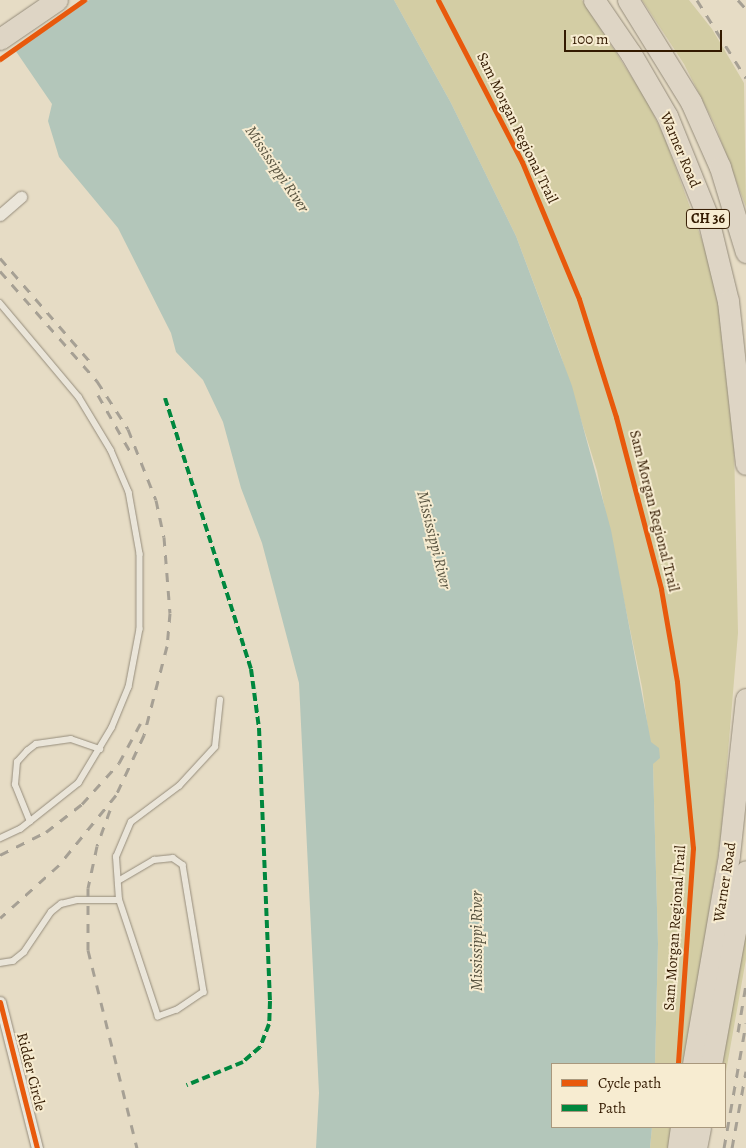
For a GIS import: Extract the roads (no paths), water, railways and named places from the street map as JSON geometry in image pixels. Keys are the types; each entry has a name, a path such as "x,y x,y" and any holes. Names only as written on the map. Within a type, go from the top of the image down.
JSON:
{"highway":[{"path":"0,39 57,0"},
{"name":"Warner Road","path":"594,0 631,54 667,116 707,215 728,301 746,464"},
{"name":"Warner Road","path":"628,0 691,102 720,167 746,252"},
{"name":"Warner Road","path":"693,1063 729,855 746,699"},
{"name":"Warner Road","path":"711,1063 746,871"},
{"path":"678,1148 682,1128"},
{"path":"696,1148 700,1128"}],"street":[{"path":"0,214 21,196"},
{"name":"Ridder Circle","path":"0,1002 37,1148"}],"lane":[{"path":"0,303 79,397 111,450 128,492 140,554 140,629 129,687 100,749 79,782 30,822 0,839"},
{"path":"118,881 154,860 173,858 183,865 204,992 177,1010 158,1017 119,900 116,857 130,822 179,786 215,747 220,700"},
{"path":"30,822 15,785 17,762 27,751 36,744 71,739 100,749"},
{"path":"0,963 13,961 24,952 51,912 61,904 82,900 119,900"}],"water":[{"name":"Mississippi River","path":"0,0 394,0 451,103 516,236 572,386 611,530 651,742 659,748 660,758 653,764 658,944 655,1063 551,1063 551,1128 652,1128 650,1148 316,1148 319,1093 299,683 262,543 241,488 223,422 203,380 176,352 171,333 118,228 59,157 48,121 52,104 0,28"}],"railway":[{"path":"697,0 746,78"},
{"path":"738,0 746,9"},
{"path":"0,258 92,364"},
{"path":"0,271 97,381 128,429 156,500 164,537 170,613 167,646 144,735 116,795 59,865 0,918"},
{"path":"98,395 131,453"},
{"path":"0,855 46,832 82,804 119,763 144,717"},
{"path":"110,810 97,846 88,888 88,950 137,1148"},
{"path":"738,1032 746,984"},
{"path":"724,1148 746,1023"},
{"path":"732,1148 746,1071"}]}
